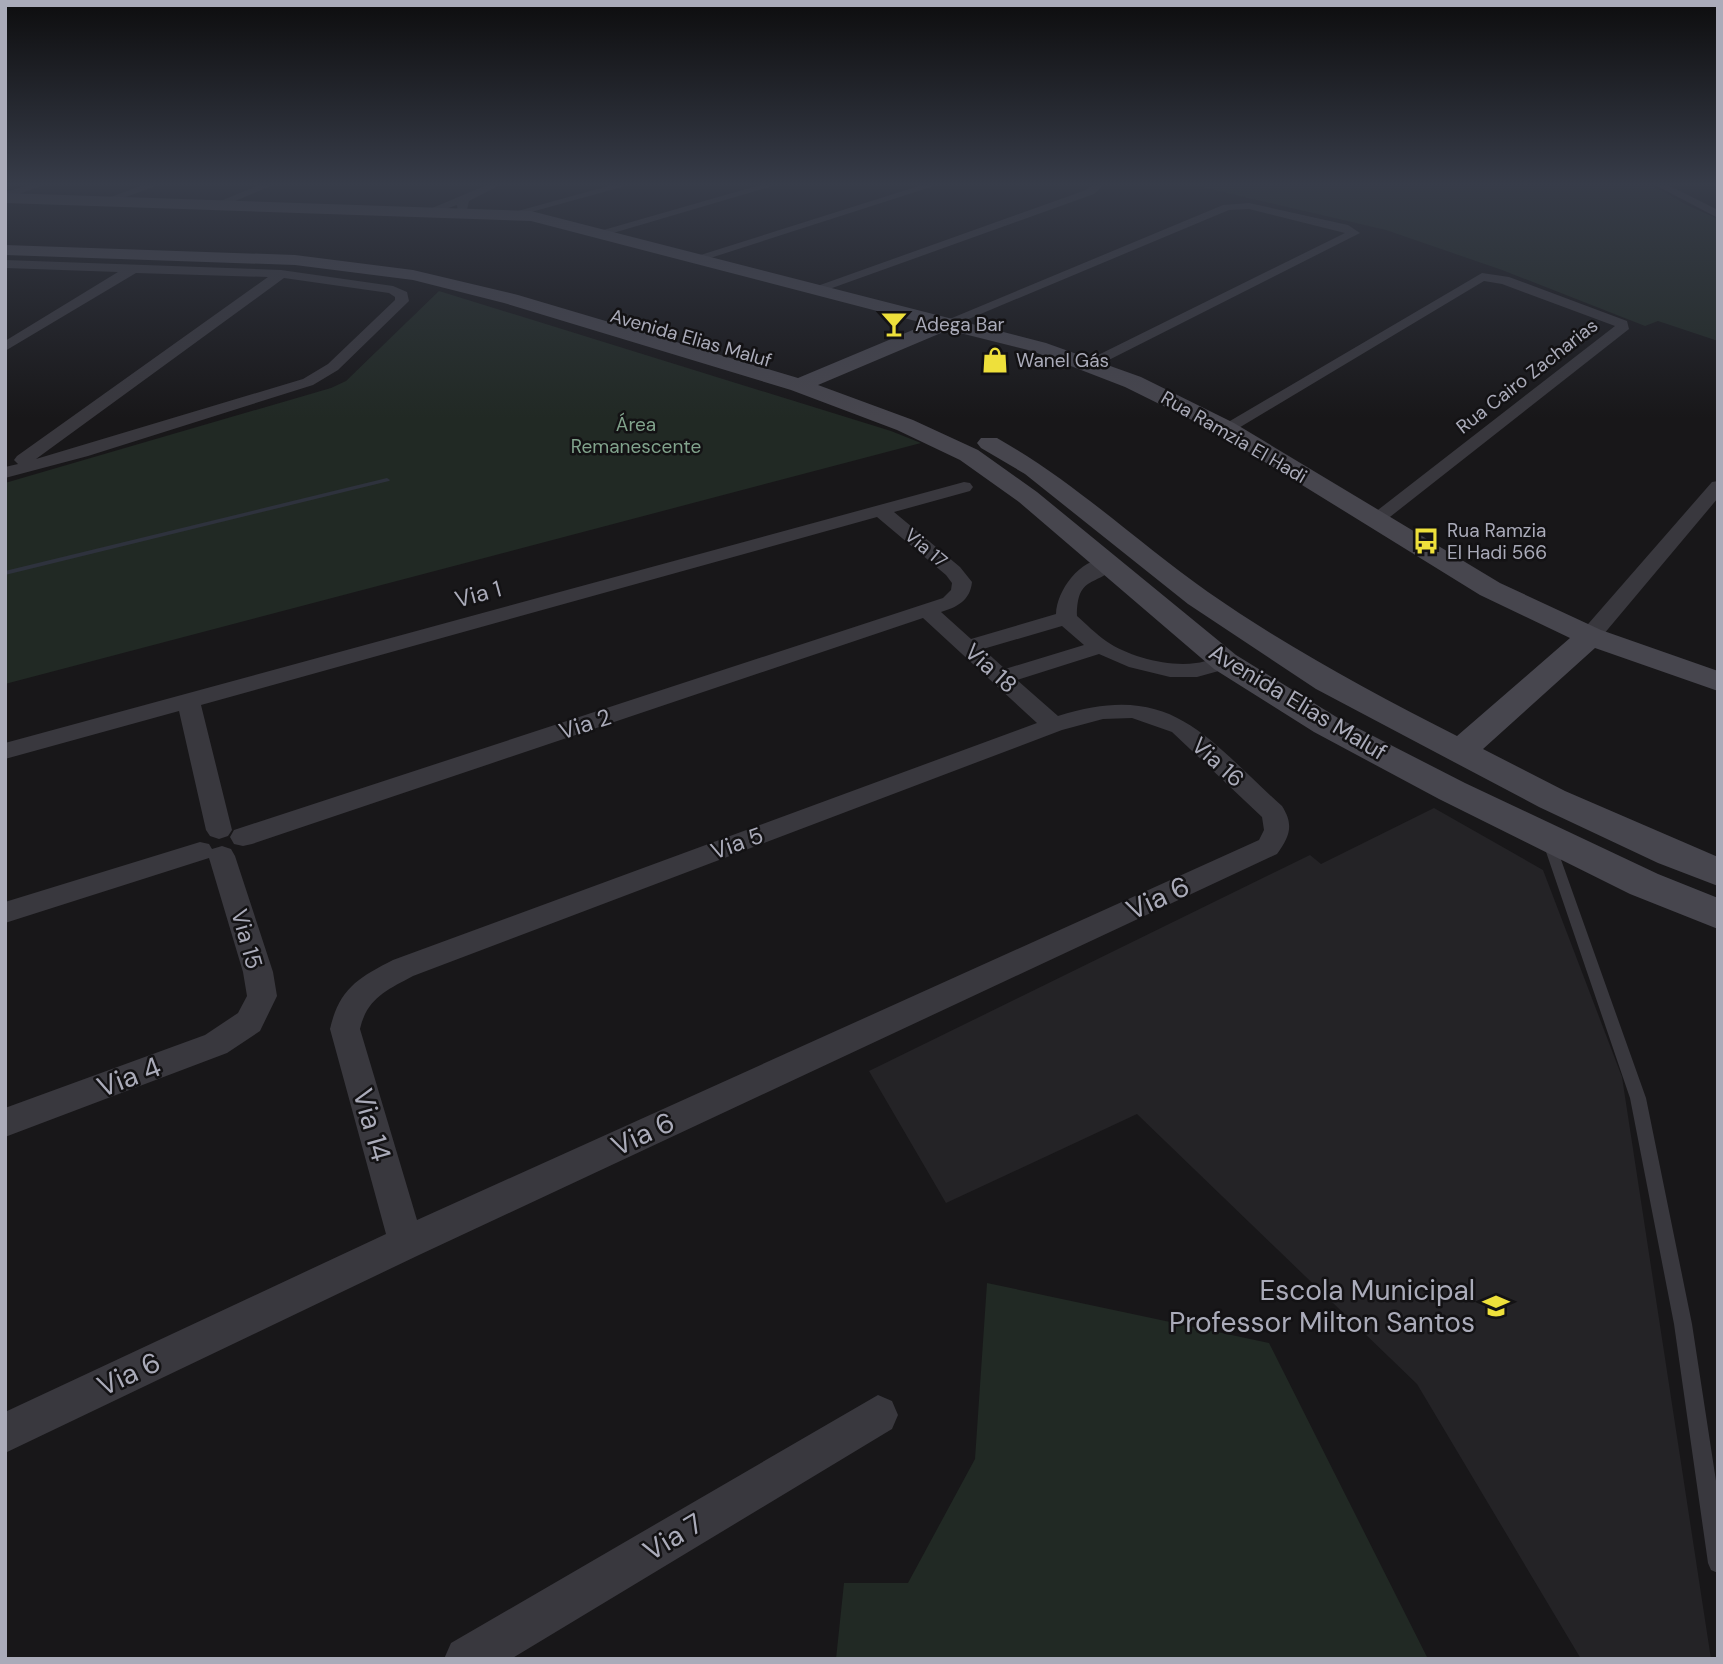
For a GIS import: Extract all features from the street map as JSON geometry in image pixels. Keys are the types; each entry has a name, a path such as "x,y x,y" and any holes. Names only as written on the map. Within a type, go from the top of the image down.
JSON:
{"street":[{"name":"Avenida Elias Maluf","path":"316,263 440,281 511,299 799,385 905,425 969,455 1028,496 1225,662 1326,725 1546,837 1644,884 1718,914"},
{"name":"Avenida Elias Maluf","path":"398,263 483,278 821,376 922,409 968,431 1034,469 1198,598 1327,682 1564,805 1671,854 1718,872"},
{"name":"Rua Ramzia El Hadi","path":"715,263 947,323 1091,364 1174,401 1226,428 1490,589 1590,636 1718,682"},
{"path":"816,289 890,263"},
{"path":"821,376 1091,263"},
{"path":"1091,364 1299,263"},
{"path":"5,264 281,274 393,290 402,295 402,301 323,374 293,388 82,452 5,470"},
{"path":"5,347 134,268"},
{"path":"5,470 51,442 281,274"},
{"name":"Rua Cairo Zacharias","path":"1226,428 1477,279 1490,277 1622,324 1622,329 1374,520"},
{"name":"Avenida Elias Maluf","path":"799,385 821,376"},
{"path":"95,408 102,431 109,437 105,442 82,452 51,451 51,442 73,432 102,431 170,425"},
{"path":"1460,751 1590,636 1718,486"},
{"name":"Via 1","path":"5,751 964,487"},
{"name":"Via 17","path":"882,511 953,571 962,582 961,592 950,602 927,611"},
{"path":"1198,598 1136,564 1107,564 1085,575 1073,585 1066,601 1066,618 1100,647 1137,662 1170,670 1197,670 1225,662 1267,643"},
{"name":"Via 18","path":"927,611 1054,725"},
{"name":"Via 2","path":"5,913 927,611"},
{"path":"967,647 1066,618"},
{"path":"1002,677 1100,647"},
{"name":"Via 15","path":"188,700 221,843 258,972 262,996 249,1022"},
{"name":"Via 5","path":"350,1007 374,983 403,968 1054,725 1101,710 1136,711"},
{"name":"Via 16","path":"1136,711 1163,718 1180,727 1273,812 1279,823 1277,835"},
{"name":"Via 6","path":"5,1433 407,1243 1268,847 1277,835"},
{"name":"Via 14","path":"350,1007 345,1030 407,1243"},
{"name":"Via 4","path":"5,1124 216,1044 249,1022"},
{"name":"Via 7","path":"467,1659 878,1415"}],"lane":[{"path":"1546,837 1638,1098 1683,1324 1718,1563"}],"shaded area":[{"name":"Escola Municipal Professor Milton Santos","path":"1434,808 1543,870 1622,1077 1711,1659 1581,1659 1417,1384 1137,1114 946,1203 869,1071 1310,855 1321,864"}],"green space":[{"path":"1481,263 1718,263 1718,341 1658,321 1645,326"},
{"name":"Área Remanescente","path":"439,291 891,431 921,443 5,684 5,483 331,388 346,381"},
{"path":"987,1283 1269,1343 1428,1659 836,1659 844,1583 908,1583 975,1459"}],"waterway":[{"path":"5,573 387,480"}],"place":[{"name":"Adega Bar","path":"894,324"},
{"name":"Wanel Gás","path":"995,360"},
{"name":"Rua Ramzia El Hadi 566","path":"1426,541"},
{"name":"Escola Municipal Professor Milton Santos","path":"1496,1306"}]}
